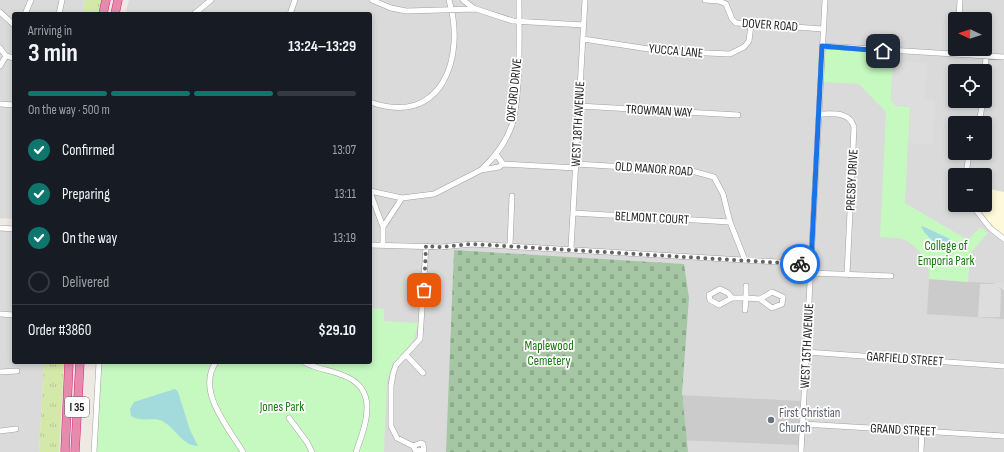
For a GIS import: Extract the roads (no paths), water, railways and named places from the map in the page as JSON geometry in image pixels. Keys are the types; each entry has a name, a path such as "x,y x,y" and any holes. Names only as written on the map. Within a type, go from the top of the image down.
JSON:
{"highway":[{"path":"103,12 106,0"},
{"path":"115,12 118,0"},
{"name":"I 35","path":"65,452 69,364"},
{"name":"I 35","path":"75,452 80,364"}],"street":[{"path":"27,12 32,0"},
{"path":"59,12 62,0"},
{"path":"196,12 211,0"},
{"path":"291,12 295,0"},
{"path":"372,0 391,8 406,11 452,9 476,10 503,19 519,22 584,25"},
{"path":"372,102 396,107 417,104 439,88 451,66 454,52 452,9 449,0"},
{"path":"463,0 476,10"},
{"name":"OXFORD DRIVE","path":"481,170 496,154 512,125 518,74 519,0"},
{"name":"WEST 18TH AVENUE","path":"571,248 585,0"},
{"name":"DOVER ROAD","path":"705,0 719,1 726,4 732,19 736,23 823,29"},
{"name":"WEST 15TH AVENUE","path":"801,452 825,0"},
{"path":"959,12 960,0"},
{"path":"0,12 12,22"},
{"name":"YUCCA LANE","path":"583,39 662,51 730,54 744,47 749,41 751,25"},
{"path":"822,46 948,52"},
{"path":"0,48 6,56 12,58"},
{"path":"0,66 6,56"},
{"path":"985,64 986,56 1004,57"},
{"path":"0,104 12,105"},
{"name":"TROWMAN WAY","path":"579,106 738,115"},
{"name":"PRESBY DRIVE","path":"819,114 846,116 852,120 854,127 847,275"},
{"path":"496,154 503,164"},
{"path":"372,192 402,198 434,194 481,170 499,167 503,164 576,166"},
{"name":"OLD MANOR ROAD","path":"576,166 692,171 714,177 723,194 730,222 745,260"},
{"path":"510,245 512,196"},
{"path":"372,197 383,227 383,245"},
{"path":"383,227 402,198"},
{"path":"977,212 990,228 1004,239"},
{"name":"BELMONT COURT","path":"573,213 730,222"},
{"path":"0,228 12,229"},
{"path":"372,245 441,247 472,244 510,245 811,264"},
{"path":"413,446 397,438 391,426 390,418 393,374 396,365 420,339 426,246"},
{"path":"810,273 891,276"},
{"path":"745,310 746,286"},
{"path":"732,298 760,299"},
{"path":"0,314 12,315"},
{"name":"GARFIELD STREET","path":"806,352 1004,366"},
{"path":"406,355 423,372"},
{"path":"94,452 99,364"},
{"path":"215,364 210,376 210,394 214,404 242,452"},
{"path":"310,364 352,379 366,396 367,415 356,452"},
{"path":"0,372 17,371"},
{"path":"288,418 307,442 312,452"},
{"name":"GRAND STREET","path":"803,424 1004,436"},
{"path":"0,431 16,428"},
{"path":"921,452 922,431"}],"water":[{"path":"922,226 950,239 951,244 949,247 940,245 932,240 923,230 921,227"},
{"path":"175,389 178,392 190,430 198,446 188,443 168,425 160,420 139,419 131,416 130,409 134,402"}],"place":[{"name":"First Christian Church","path":"771,420"}],"park label":[{"name":"College of Emporia Park","path":"946,254"},
{"name":"Maplewood Cemetery","path":"549,354"},
{"name":"Jones Park","path":"282,407"}]}
